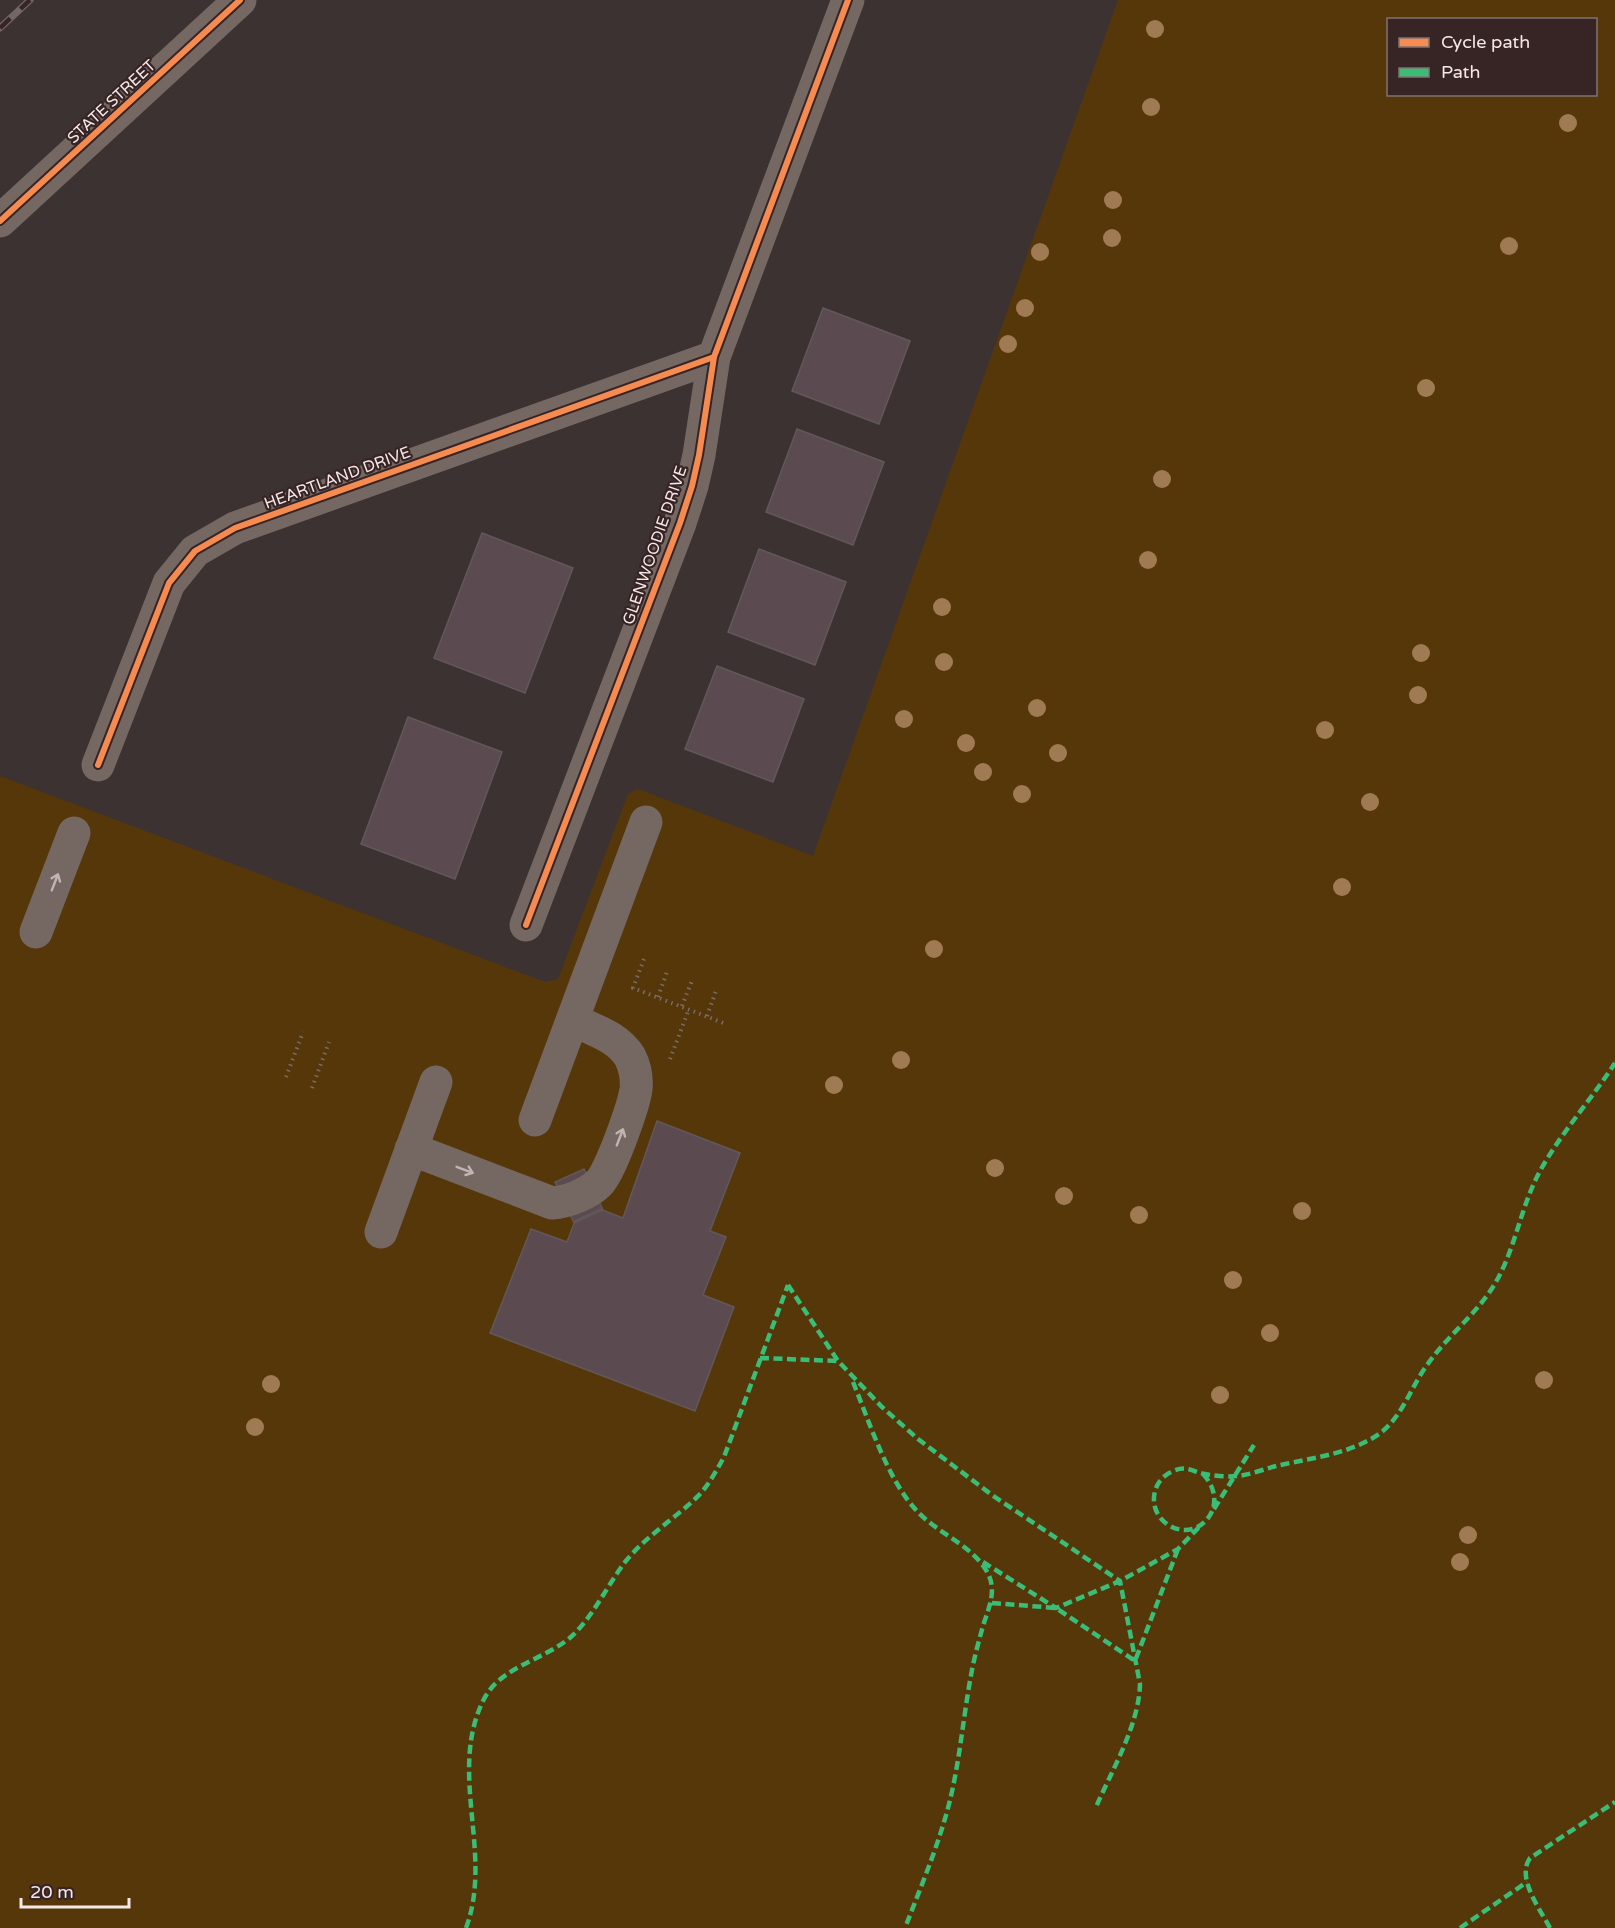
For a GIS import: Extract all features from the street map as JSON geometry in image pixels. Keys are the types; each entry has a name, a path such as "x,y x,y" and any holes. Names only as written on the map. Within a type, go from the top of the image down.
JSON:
{"street":[{"name":"STATE STREET","path":"0,221 240,0"},
{"name":"GLENWOODIE DRIVE","path":"526,925 689,495 699,454 714,357 848,0"},
{"name":"HEARTLAND DRIVE","path":"98,765 169,583 195,551 235,528 714,357"},
{"path":"534,1120 646,822"},
{"path":"36,932 74,833"},
{"path":"411,1149 552,1203 566,1201 598,1184 606,1174 633,1101 636,1073 631,1059 622,1046 611,1038 573,1020"},
{"path":"381,1232 435,1082"}],"path":[{"path":"644,959 633,988 726,1024"},
{"path":"658,997 668,969"},
{"path":"682,1006 693,978"},
{"path":"707,1016 717,988"},
{"path":"286,1077 303,1032"},
{"path":"312,1088 329,1042"}],"shaded area":[{"path":"1118,0 1615,0 1615,1928 0,1928 0,776 545,982 558,979 628,794 638,789 813,856"}],"building":[{"path":"823,308 910,341 879,424 792,391"},
{"path":"797,429 884,462 853,545 766,512"},
{"path":"482,533 573,568 525,693 434,658"},
{"path":"759,549 846,582 815,665 728,632"},
{"path":"717,666 804,699 773,782 685,749"},
{"path":"408,717 502,752 455,879 361,844"},
{"path":"657,1121 740,1153 710,1231 726,1237 703,1295 734,1307 695,1411 490,1333 531,1229 567,1242 575,1221 600,1209 623,1218"},
{"path":"584,1169 603,1210 574,1223 555,1182"}],"railway":[{"path":"0,28 30,0"}],"marked path":[{"path":"1203,1474 1211,1486 1214,1498 1213,1509 1208,1519 1190,1530 1178,1529 1167,1524 1157,1512 1154,1497 1159,1483 1171,1472 1185,1469 1217,1476 1247,1474 1340,1452 1376,1436 1385,1429 1398,1414 1433,1356 1490,1292 1504,1267 1533,1184 1540,1171 1557,1143 1615,1063"},
{"path":"788,1285 838,1361 882,1407 918,1439 992,1495 1120,1581 1140,1684 1130,1731 1096,1807"},
{"path":"466,1928 473,1900 475,1871 469,1784 470,1755 474,1727 484,1699 492,1688 512,1671 572,1636 587,1619 618,1571 633,1553 696,1498 708,1484 724,1457 788,1285"},
{"path":"760,1358 838,1361"},
{"path":"853,1382 880,1450 897,1484 925,1519 979,1561 990,1577 992,1591 972,1670 956,1774 948,1808 934,1854 905,1928"},
{"path":"1214,1509 1254,1445"},
{"path":"983,1562 1056,1608 1120,1581 1178,1549 1201,1525"},
{"path":"992,1603 1056,1608 1135,1661 1178,1549"},
{"path":"1550,1928 1528,1884 1526,1866 1530,1858 1615,1802"},
{"path":"1460,1928 1527,1882"}],"cycle path":[{"path":"0,221 240,0"},
{"path":"526,925 680,523 699,455 714,357 848,0"},
{"path":"98,765 169,583 195,551 235,528 714,357"}]}
